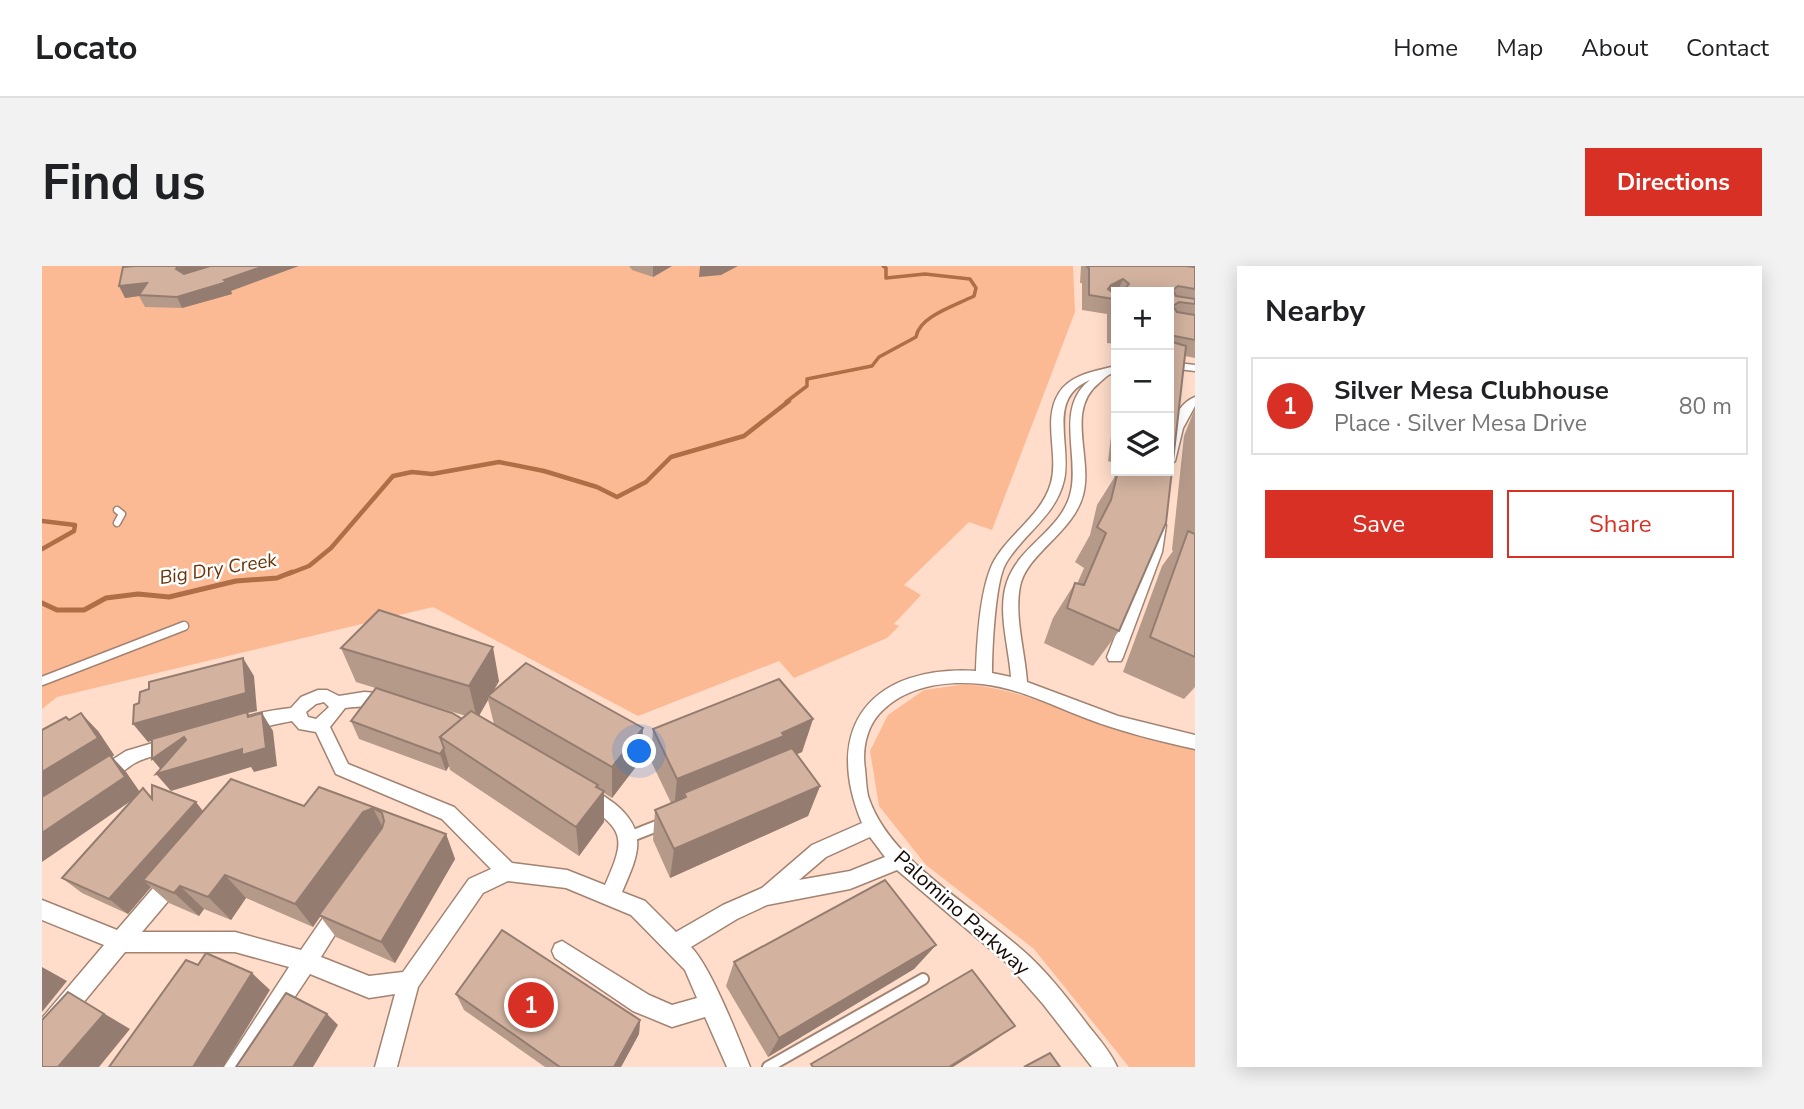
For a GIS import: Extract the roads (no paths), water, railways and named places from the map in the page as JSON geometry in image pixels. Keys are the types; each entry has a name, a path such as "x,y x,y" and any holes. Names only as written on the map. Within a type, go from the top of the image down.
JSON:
{"street":[{"path":"1174,366 1195,368"},
{"path":"984,678 989,600 996,569 1002,558 1047,506 1058,477 1060,450 1056,416 1059,407 1071,386 1090,376 1111,371"},
{"path":"1019,686 1019,659 1012,624 1014,582 1026,563 1060,528 1075,502 1080,466 1074,416 1091,384 1111,371"},
{"path":"1174,438 1188,405 1195,400"},
{"path":"1115,657 1160,554 1161,511"},
{"name":"Palomino Parkway","path":"1106,1067 1051,996 1017,958 900,860 874,826 857,789 855,768 859,736 868,714 887,696 905,687 942,678 984,678 1019,686 1129,726 1195,742"},
{"path":"297,714 303,703 315,696 327,696 336,703 381,697 405,704"},
{"path":"297,714 305,725 321,725 334,715 336,703"},
{"path":"225,730 269,718 297,714"},
{"path":"321,725 342,769 448,813 507,872"},
{"path":"87,785 132,756 185,741"},
{"path":"569,784 614,812 627,827 631,847 610,897"},
{"path":"765,896 819,851 874,826"},
{"path":"42,1035 190,860"},
{"path":"676,944 730,912 765,896 850,880 900,860"},
{"path":"386,1067 409,982 476,886 507,872 567,879 638,908 692,963 738,1067"},
{"path":"235,1067 356,887"},
{"path":"42,910 121,942 235,942 304,961 369,987 409,982"},
{"path":"562,951 640,1003 672,1016 712,1004"}],"lane":[{"path":"117,510 122,514 117,523"},
{"path":"42,681 184,626"},
{"path":"629,837 676,818"},
{"path":"768,1067 923,979"}],"waterway":[{"name":"Big Dry Creek","path":"786,402 807,386 807,379 872,366 879,357 916,337 931,317 974,296 976,288 970,279 925,274 886,278 886,268 883,266"},
{"name":"Big Dry Creek","path":"288,574 309,566 331,548 393,476 412,472 432,474 499,462 544,471 597,487 617,497 646,482 671,457 744,436 789,401"},
{"name":"Big Dry Creek","path":"42,521 75,525 74,531 42,549"},
{"name":"Big Dry Creek","path":"42,603 57,610 84,610 106,598 138,594 169,597 236,581 277,578 292,572"}],"place":[{"name":"Silver Mesa Clubhouse","path":"531,1005"}]}
